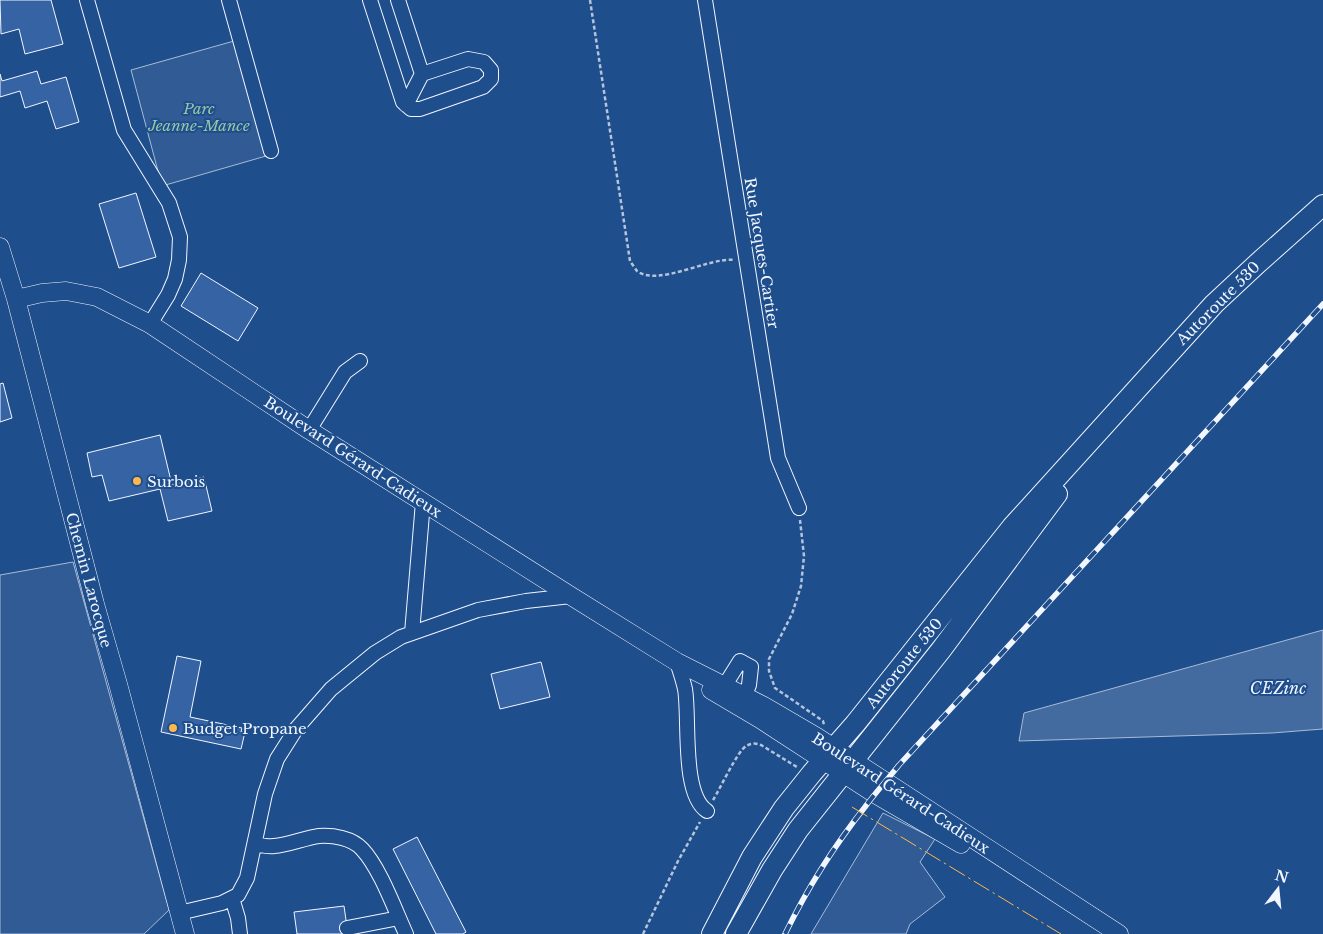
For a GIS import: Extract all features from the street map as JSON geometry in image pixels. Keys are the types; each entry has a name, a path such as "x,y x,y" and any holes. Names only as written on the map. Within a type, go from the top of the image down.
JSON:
{"highway":[{"name":"Autoroute 530","path":"712,934 759,845 794,795 855,724 1012,527 1214,304 1323,205"},
{"name":"Autoroute 530","path":"736,934 772,870 794,836 969,613 1120,408"}],"main road":[{"name":"Chemin Larocque","path":"0,247 16,299 95,604 185,934"},
{"name":"Boulevard Gérard-Cadieux","path":"16,299 42,293 66,291 97,297 150,324 309,430 571,596 677,662 745,696 848,767 926,824 1118,934"},
{"name":"Boulevard Gérard-Cadieux","path":"677,662 707,687 760,719 828,754"}],"street":[{"path":"86,0 124,130 169,203 180,237 179,260 175,278 168,295 150,324"},
{"path":"229,0 271,151"},
{"path":"370,0 403,102 406,106 411,109 420,109 483,87 491,79 491,70 484,62 468,59 422,74"},
{"path":"398,0 422,74 406,106"},
{"name":"Rue Jacques-Cartier","path":"706,0 778,458 800,515"},
{"path":"309,430 345,372 360,361"},
{"path":"412,633 423,502"},
{"path":"179,913 222,903 238,895 247,878 265,794 277,759 296,729 331,688 375,653 401,637 478,610 526,601 571,596"},
{"path":"725,686 740,661 751,668 749,686 745,696"},
{"path":"677,662 685,689 687,741 692,786 699,804 707,811"},
{"path":"255,844 276,846 308,838 328,836 343,839 357,845 362,849 378,873 406,934"},
{"path":"232,898 238,918 240,934"},
{"path":"347,928 399,918"}],"path":[{"path":"590,0 630,261 638,271 649,275 676,273 724,259 748,262"},
{"path":"800,515 804,556 801,586 792,614 769,658 769,671 775,688 823,721"},
{"name":"Boulevard Gérard-Cadieux","path":"824,726 829,725"}],"shaded area":[{"name":"Parc Jeanne-Mance","path":"234,41 266,156 162,186 131,70"},
{"path":"73,562 169,910 144,934 0,934 0,575"},
{"path":"883,813 935,839 920,862 945,897 910,924 906,934 811,934"}],"water":[{"name":"CEZinc","path":"1323,630 1323,729 1272,733 1019,741 1024,713"}],"building":[{"path":"0,0 51,0 63,44 25,54 19,29 1,34"},
{"path":"37,71 41,84 66,77 79,122 56,129 47,101 25,108 20,91 0,97 0,74 2,81"},
{"path":"136,193 156,257 119,268 99,204"},
{"path":"201,273 258,308 238,341 181,306"},
{"path":"3,383 12,418 0,422 0,384"},
{"name":"Surbois","path":"160,435 172,485 204,477 212,511 168,521 160,489 109,501 102,475 92,477 87,453"},
{"name":"Budget Propane","path":"177,656 201,661 190,717 242,728 241,732 245,732 241,749 161,732"},
{"path":"541,662 550,697 500,709 491,674"},
{"path":"417,837 466,932 463,934 436,934 393,849"},
{"path":"344,906 348,934 297,934 294,912"}],"railway":[{"path":"785,934 802,901 832,852 869,801 899,765 1323,304"}],"power":[{"path":"852,807 1061,934"}],"place":[{"name":"Surbois","path":"137,481"},
{"name":"Budget Propane","path":"173,728"}]}
